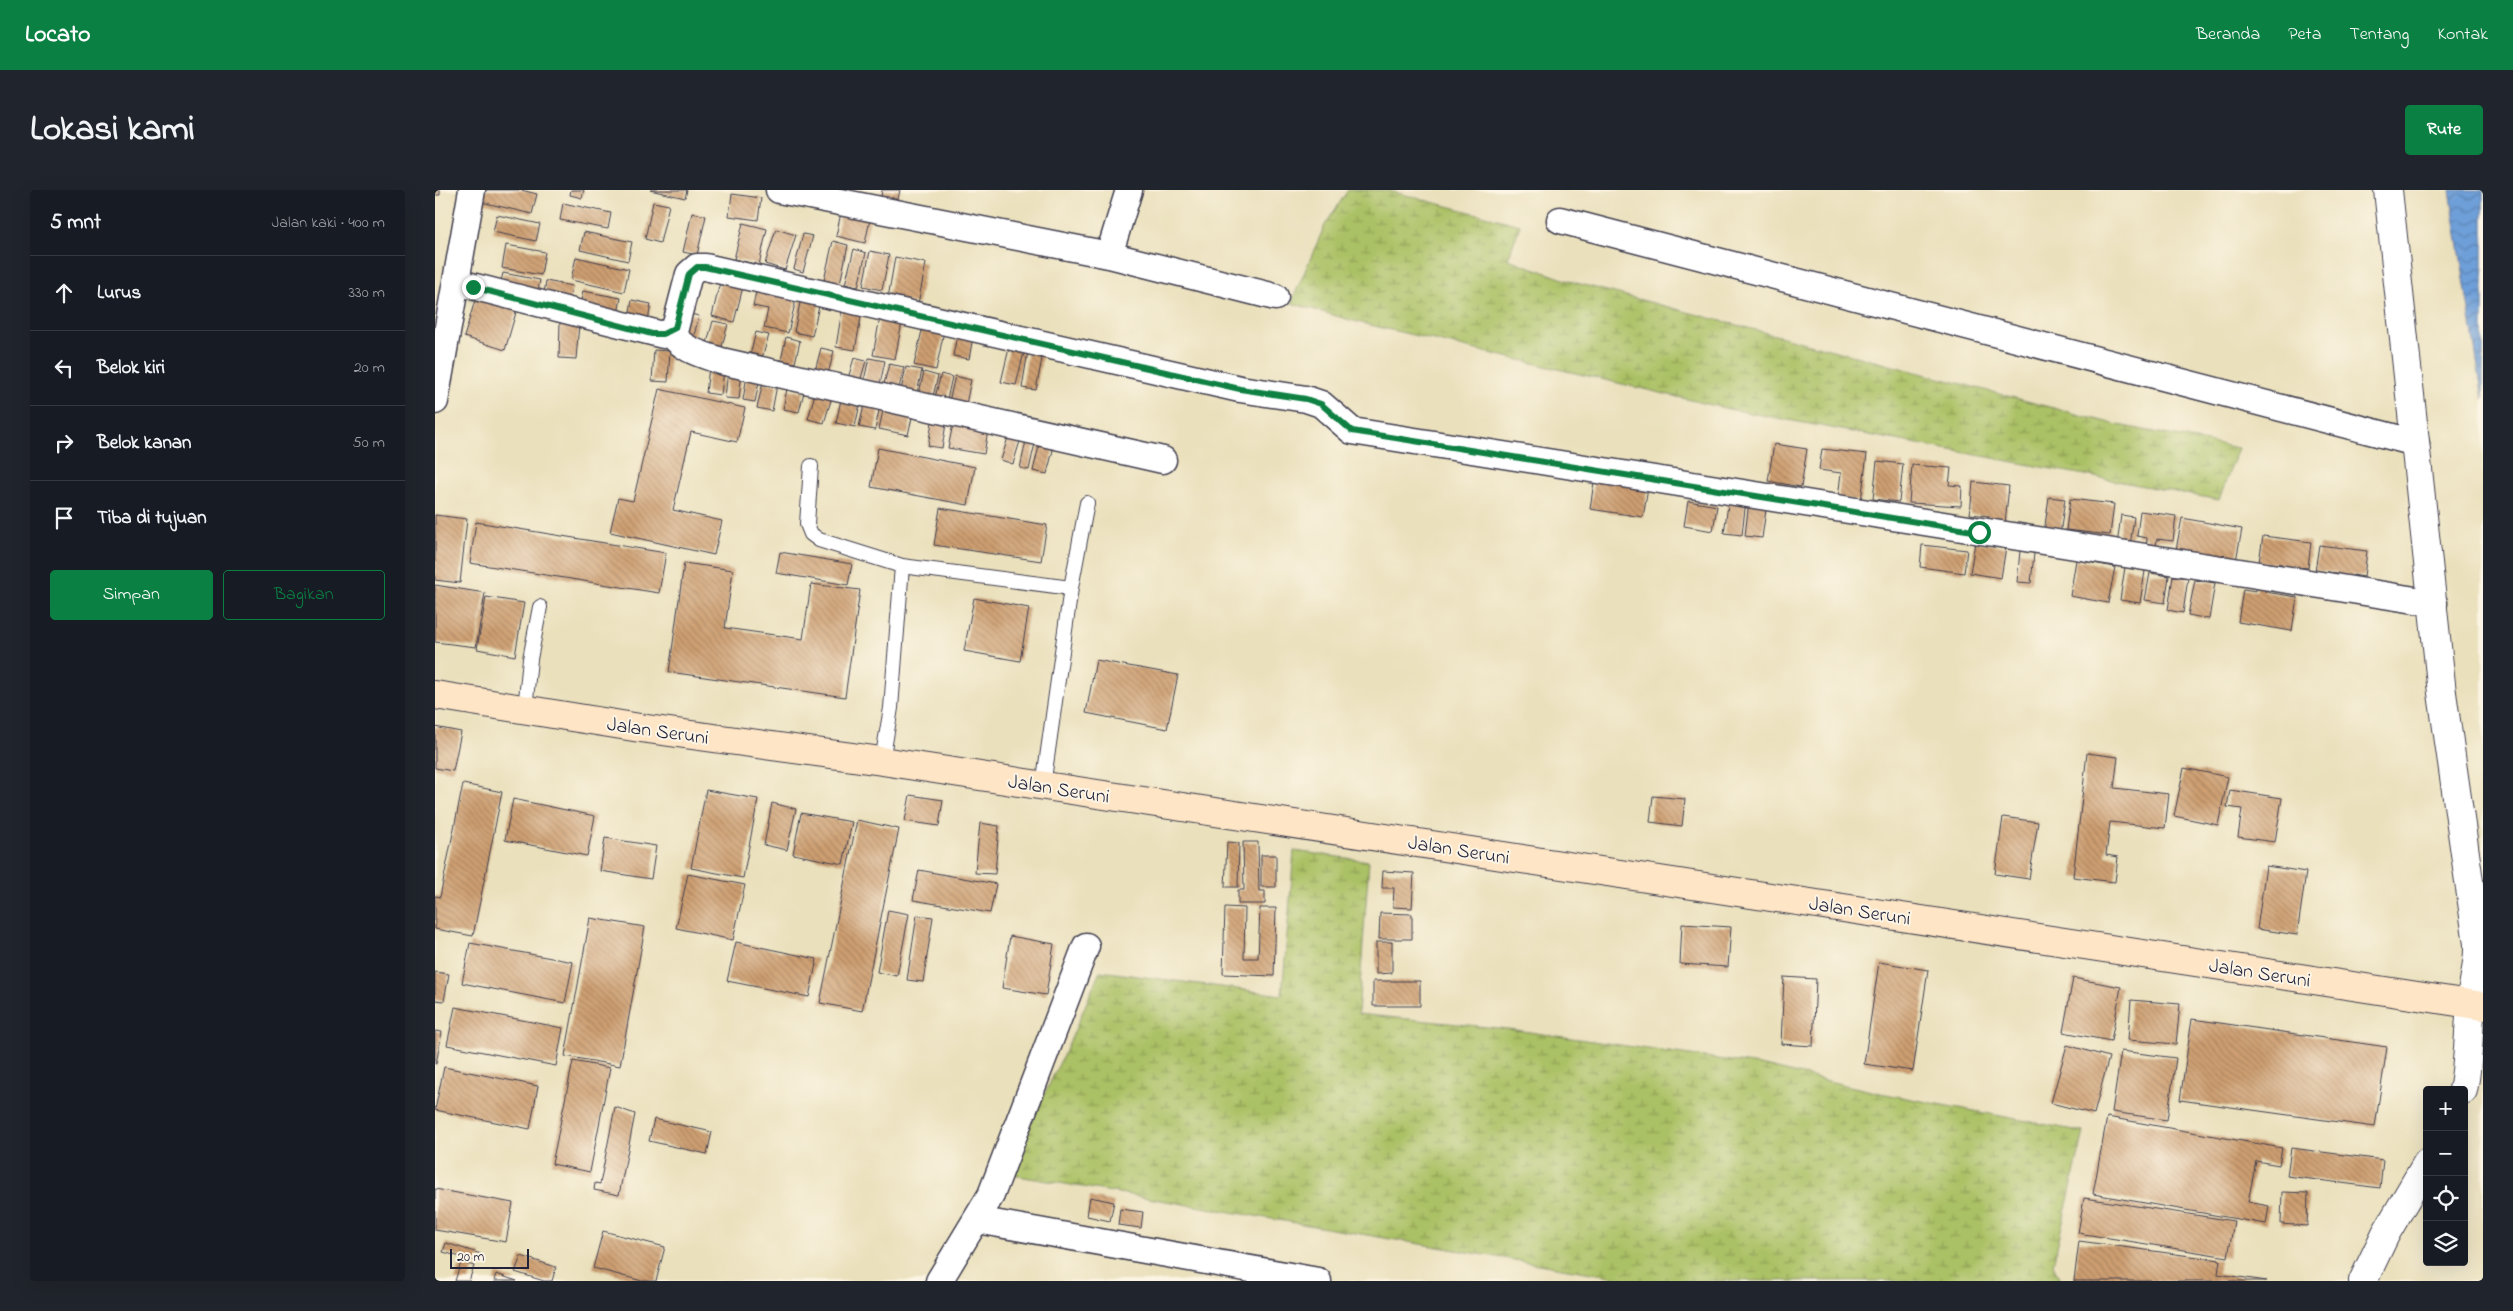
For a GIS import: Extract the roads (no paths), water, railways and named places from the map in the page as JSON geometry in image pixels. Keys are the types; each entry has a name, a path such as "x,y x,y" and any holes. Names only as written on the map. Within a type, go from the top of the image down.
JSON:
{"main road":[{"name":"Jalan Seruni","path":"435,695 525,710 882,761 2477,1005"}],"street":[{"path":"435,401 442,326 456,282 472,190"},
{"path":"779,190 1109,255 1275,297"},
{"path":"1109,255 1129,190"},
{"path":"2388,190 2443,693 2478,944 2477,1005 2464,1086"},
{"path":"1560,220 2416,443"},
{"path":"456,282 652,334 663,334 675,328 689,274 697,267 705,267 1230,386 1306,399 1321,404 1352,431 2434,603"},
{"path":"669,332 679,344 689,351 721,360 1163,460"},
{"path":"939,1281 991,1195 1086,946"},
{"path":"2363,1281 2386,1233 2423,1170"},
{"path":"977,1220 1318,1281"}],"lane":[{"path":"811,466 807,524 811,534 819,540 902,566 1071,588"},
{"path":"1056,788 1046,753 1071,588 1087,502"},
{"path":"882,761 889,723 902,566"},
{"path":"525,710 529,670 541,607"}],"water":[{"path":"2450,190 2483,190 2483,399"}]}
